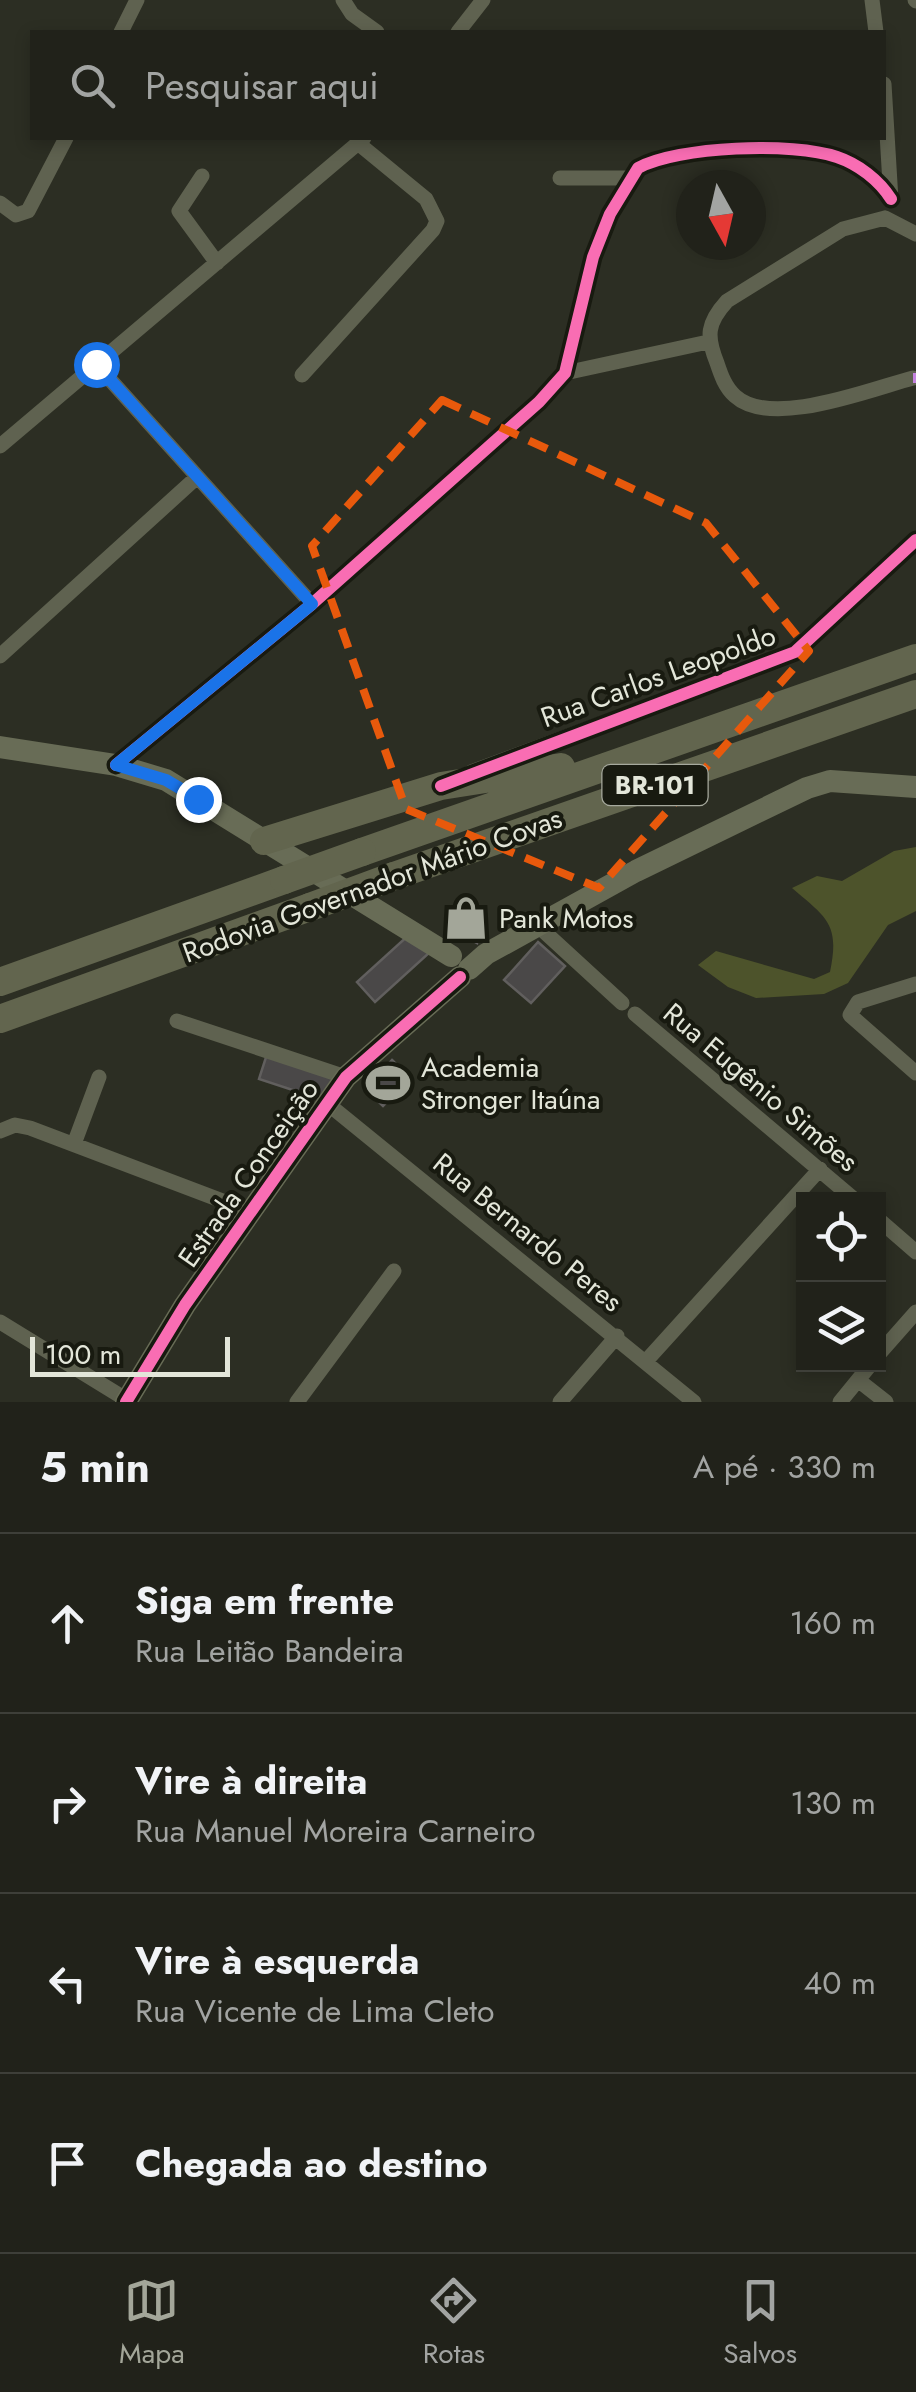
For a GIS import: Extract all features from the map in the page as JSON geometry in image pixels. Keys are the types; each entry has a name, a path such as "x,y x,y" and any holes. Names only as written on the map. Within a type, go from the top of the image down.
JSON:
{"highway":[{"name":"Rodovia Governador Mário Covas","path":"0,982 296,873 916,658"},
{"name":"Rodovia Governador Mário Covas","path":"0,1019 394,876 916,694"},
{"path":"264,841 441,786 534,772 684,737"},
{"path":"296,873 307,844 320,825"}],"main road":[{"path":"0,747 116,765 166,780 264,841 296,873 430,942 461,964 808,788 830,781 916,787"},
{"name":"Estrada Conceição","path":"129,1401 249,1211 346,1078 437,994 461,964"}],"street":[{"path":"343,0 352,14 374,30"},
{"path":"460,30 483,0"},
{"path":"872,0 876,30"},
{"path":"121,30 131,3"},
{"path":"885,218 892,199 886,113"},
{"path":"0,203 16,215 28,212 65,140"},
{"path":"0,446 362,140 426,199 436,221 433,230 302,375"},
{"path":"116,765 312,604 539,402 565,373 593,257 630,178 648,162 704,149 825,154 862,170 892,199"},
{"path":"202,176 179,211 216,263"},
{"path":"560,178 630,178"},
{"path":"913,378 824,403 782,409 756,406 736,398 724,382 708,342 713,316 726,301 843,229 885,218 916,234"},
{"path":"565,373 708,342"},
{"path":"96,364 312,604"},
{"path":"0,656 196,478"},
{"name":"Rua Carlos Leopoldo","path":"441,786 475,770 709,688 795,652 916,540"},
{"name":"Rua Eugênio Simões","path":"538,925 629,1008 847,1192"},
{"path":"916,984 858,1002 850,1016 916,1073"},
{"path":"177,1020 346,1078"},
{"path":"74,1144 100,1076"},
{"name":"Rua Bernardo Peres","path":"328,1104 694,1402"},
{"path":"5,1125 74,1144 249,1211"},
{"path":"647,1360 820,1168"},
{"path":"886,1226 916,1252"},
{"path":"298,1402 394,1271"},
{"path":"886,1346 916,1312"},
{"path":"0,1322 129,1401"},
{"path":"560,1402 617,1336"},
{"path":"840,1402 864,1372"},
{"path":"858,1380 886,1402"}],"highlighted area":[{"path":"442,400 706,523 809,651 599,888 406,809 312,546"}],"green space":[{"path":"916,847 916,911 888,925 848,983 824,994 756,998 728,987 698,965 716,951 814,979 830,972 833,943 828,923 792,888 817,876 842,881 894,851"}],"building":[{"name":"Pank Motos","path":"458,905 482,910 477,943 447,927"},
{"path":"411,933 429,953 375,1002 357,982"},
{"path":"538,942 565,966 531,1003 504,980"},
{"path":"267,1054 335,1077 320,1099 259,1079"},
{"name":"Academia Stronger Itaúna","path":"392,1060 410,1078 383,1106 365,1089"}],"cycle path":[{"path":"116,765 312,604 539,402 565,373 593,257 610,214 638,168 707,151 793,149 837,157 860,168 891,199"},
{"path":"441,786 795,652 916,540"},
{"path":"126,1402 185,1305 346,1077 460,977"}],"place":[{"name":"Pank Motos","path":"466,918"},
{"name":"Academia Stronger Itaúna","path":"388,1083"}],"route":[{"path":"96,364 312,604 116,765 166,780 198,799"}]}
